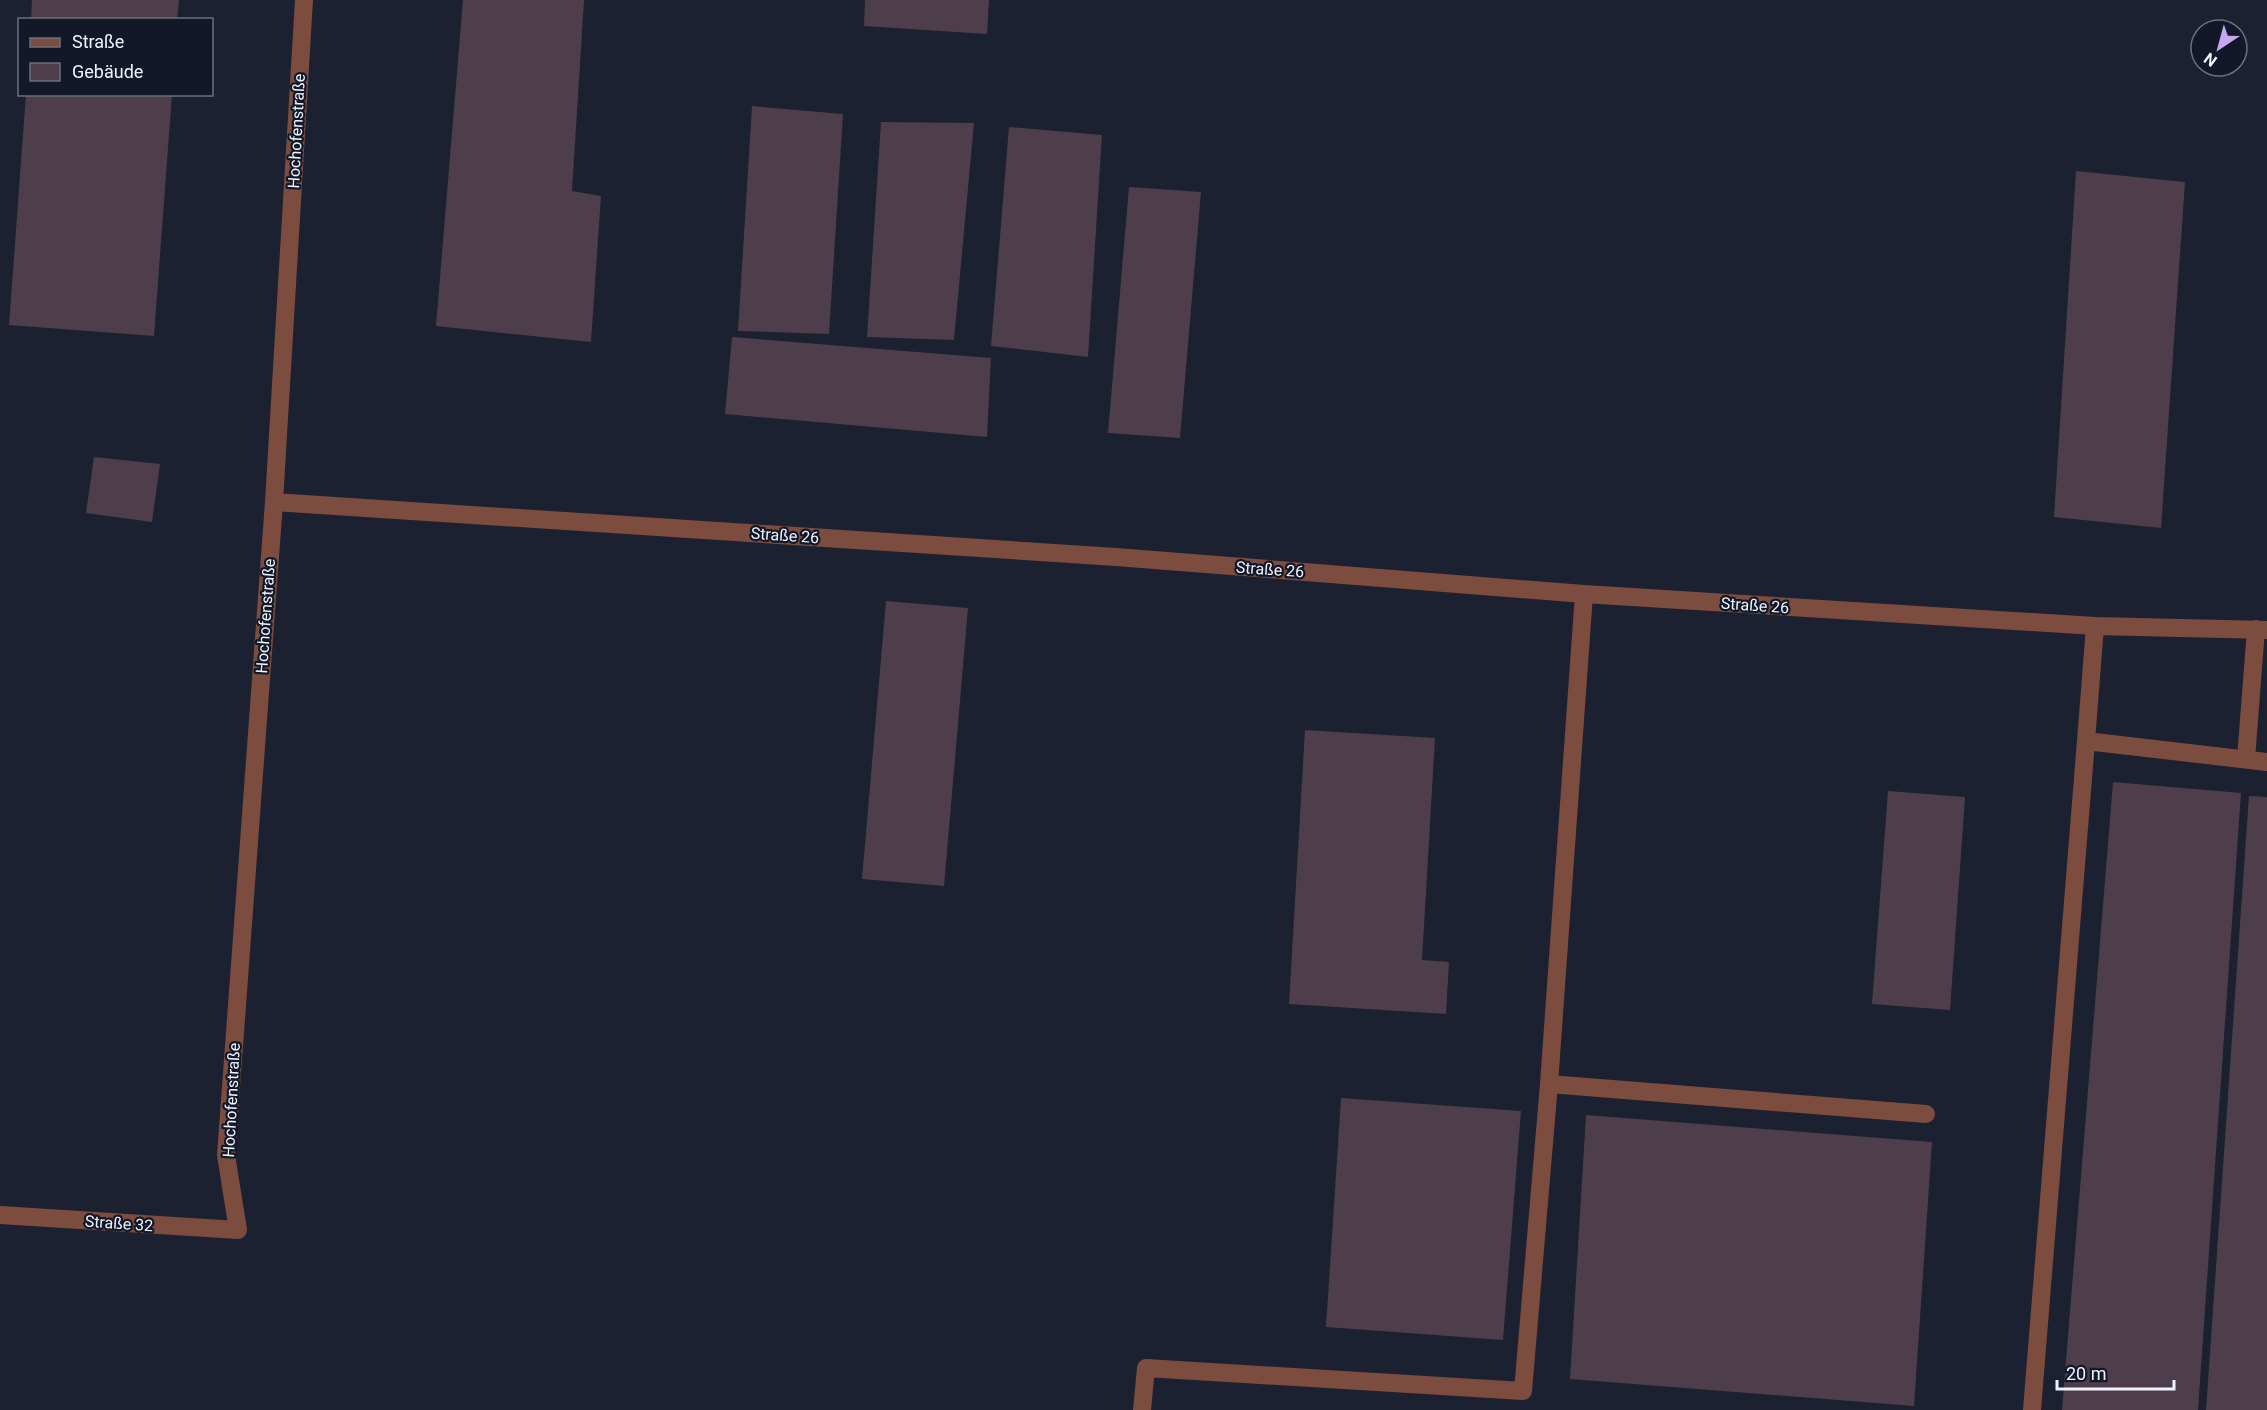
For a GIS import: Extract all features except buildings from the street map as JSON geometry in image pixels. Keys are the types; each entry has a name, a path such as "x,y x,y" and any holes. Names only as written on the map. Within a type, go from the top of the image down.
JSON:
{"street":[{"name":"Hochofenstraße","path":"238,1230 225,1155 274,502 304,0"},
{"name":"Straße 26","path":"274,502 1116,557 1584,594 2095,626 2262,630"},
{"path":"1142,1410 1146,1368 1523,1391 1549,1084 1584,594"},
{"path":"2032,1410 2095,626"},
{"path":"2246,759 2262,630"},
{"path":"2086,741 2267,762"},
{"path":"1549,1084 1926,1114"},
{"name":"Straße 32","path":"0,1215 238,1230"}]}
